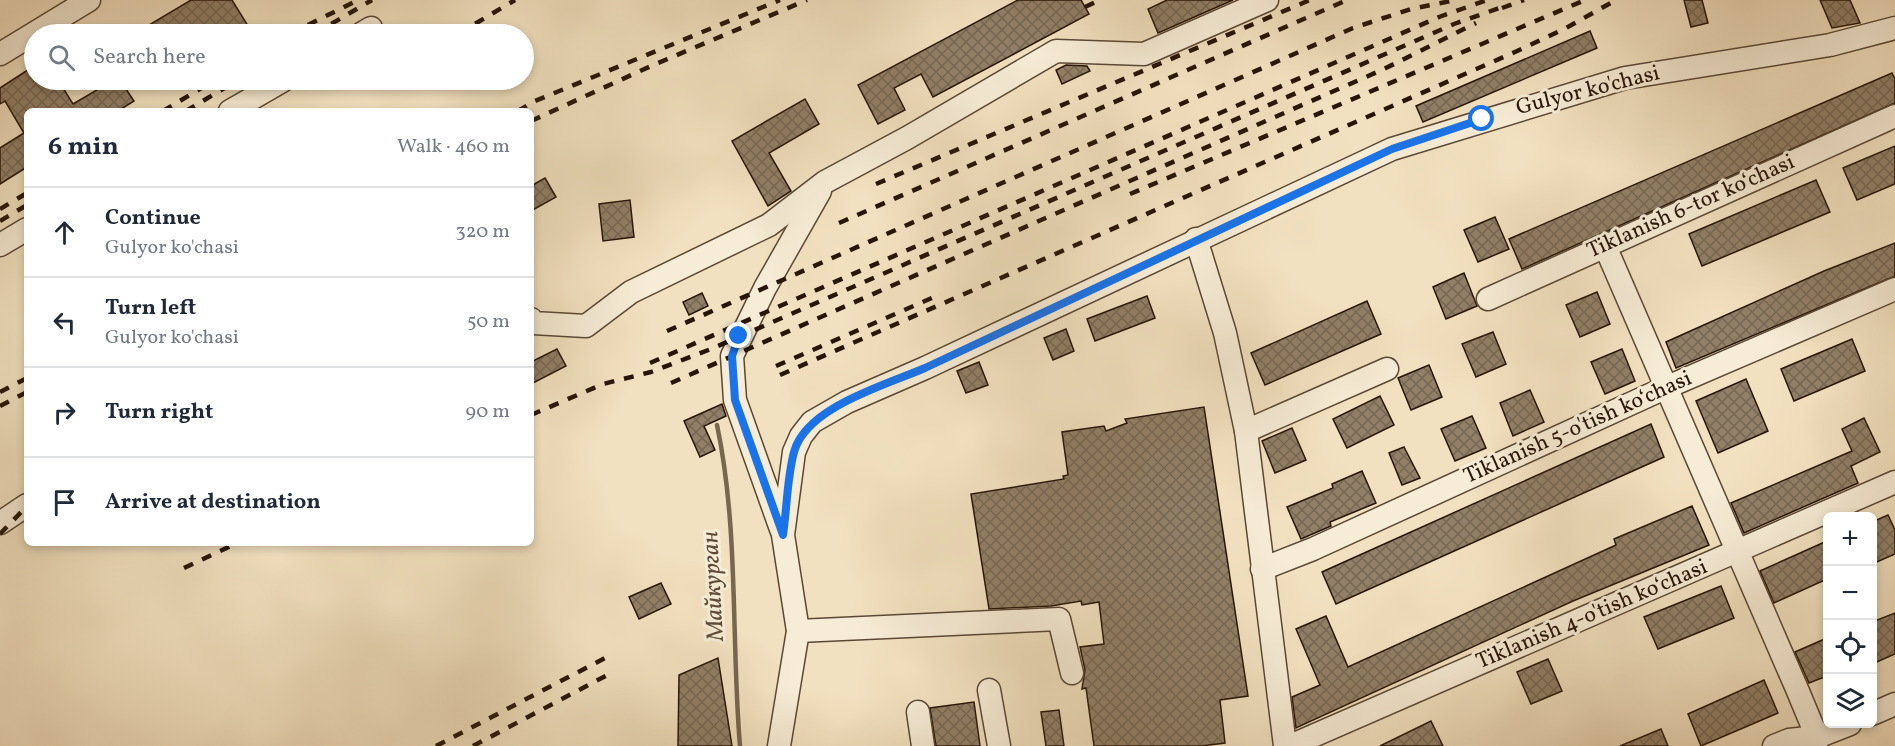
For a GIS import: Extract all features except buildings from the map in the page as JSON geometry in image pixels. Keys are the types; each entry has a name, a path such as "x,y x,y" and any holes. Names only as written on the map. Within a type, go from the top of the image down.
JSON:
{"street":[{"path":"49,24 88,0"},
{"path":"534,323 586,326 631,292 769,225 825,182 907,138 1056,51 1144,54 1267,0"},
{"name":"Gulyor ko'chasi","path":"779,746 798,631 783,535 794,452 801,436 812,422 847,402 936,363 1392,149 1482,119 1625,78 1830,45 1895,28"},
{"path":"0,54 24,39"},
{"path":"235,108 267,90"},
{"name":"Tiklanish 6-tor ko‘chasi","path":"1488,299 1895,116"},
{"path":"783,535 735,400 732,356 765,288 825,182"},
{"path":"0,245 24,231"},
{"path":"1196,239 1225,333 1246,431 1285,746"},
{"path":"1605,246 1816,742"},
{"name":"Tiklanish 5-o'tish ko‘chasi","path":"1262,568 1313,549 1665,388 1895,290"},
{"path":"1246,431 1387,369"},
{"name":"Tiklanish 4-o'tish ko‘chasi","path":"1290,746 1895,483"},
{"path":"0,523 24,507"},
{"path":"798,631 1059,620 1072,673"},
{"path":"989,690 999,746"},
{"path":"1877,712 1895,704"},
{"path":"918,712 923,746"},
{"path":"1774,746 1789,740 1816,742 1841,728"}],"waterway":[{"name":"Майкурган","path":"717,425 724,464 732,544 740,746"}],"railway":[{"path":"310,24 358,0"},
{"path":"331,24 372,0"},
{"path":"475,24 515,0"},
{"path":"523,108 535,101 780,0"},
{"path":"534,120 651,66 807,0"},
{"path":"1085,7 1100,0"},
{"path":"876,184 1310,0"},
{"path":"839,223 1347,0"},
{"path":"667,331 1353,28 1411,9 1456,0"},
{"path":"650,363 1439,17 1487,0"},
{"path":"1502,8 1524,0"},
{"path":"1130,194 1585,0"},
{"path":"780,375 1515,52 1566,28 1616,0"},
{"path":"534,414 603,384 651,372 711,349 1454,24 1508,5"},
{"path":"671,383 1384,69 1476,23"},
{"path":"168,108 198,90"},
{"path":"191,108 221,90"},
{"path":"0,209 24,195"},
{"path":"0,221 24,207"},
{"path":"776,366 941,294"},
{"path":"0,392 24,380"},
{"path":"0,406 24,394"},
{"path":"0,534 24,509"},
{"path":"184,568 231,546"},
{"path":"436,746 607,657"},
{"path":"473,746 613,672"}],"route":[{"path":"739,336 732,356 735,400 783,535 794,452 801,436 812,422 847,402 925,368 1392,149 1482,119"}]}
